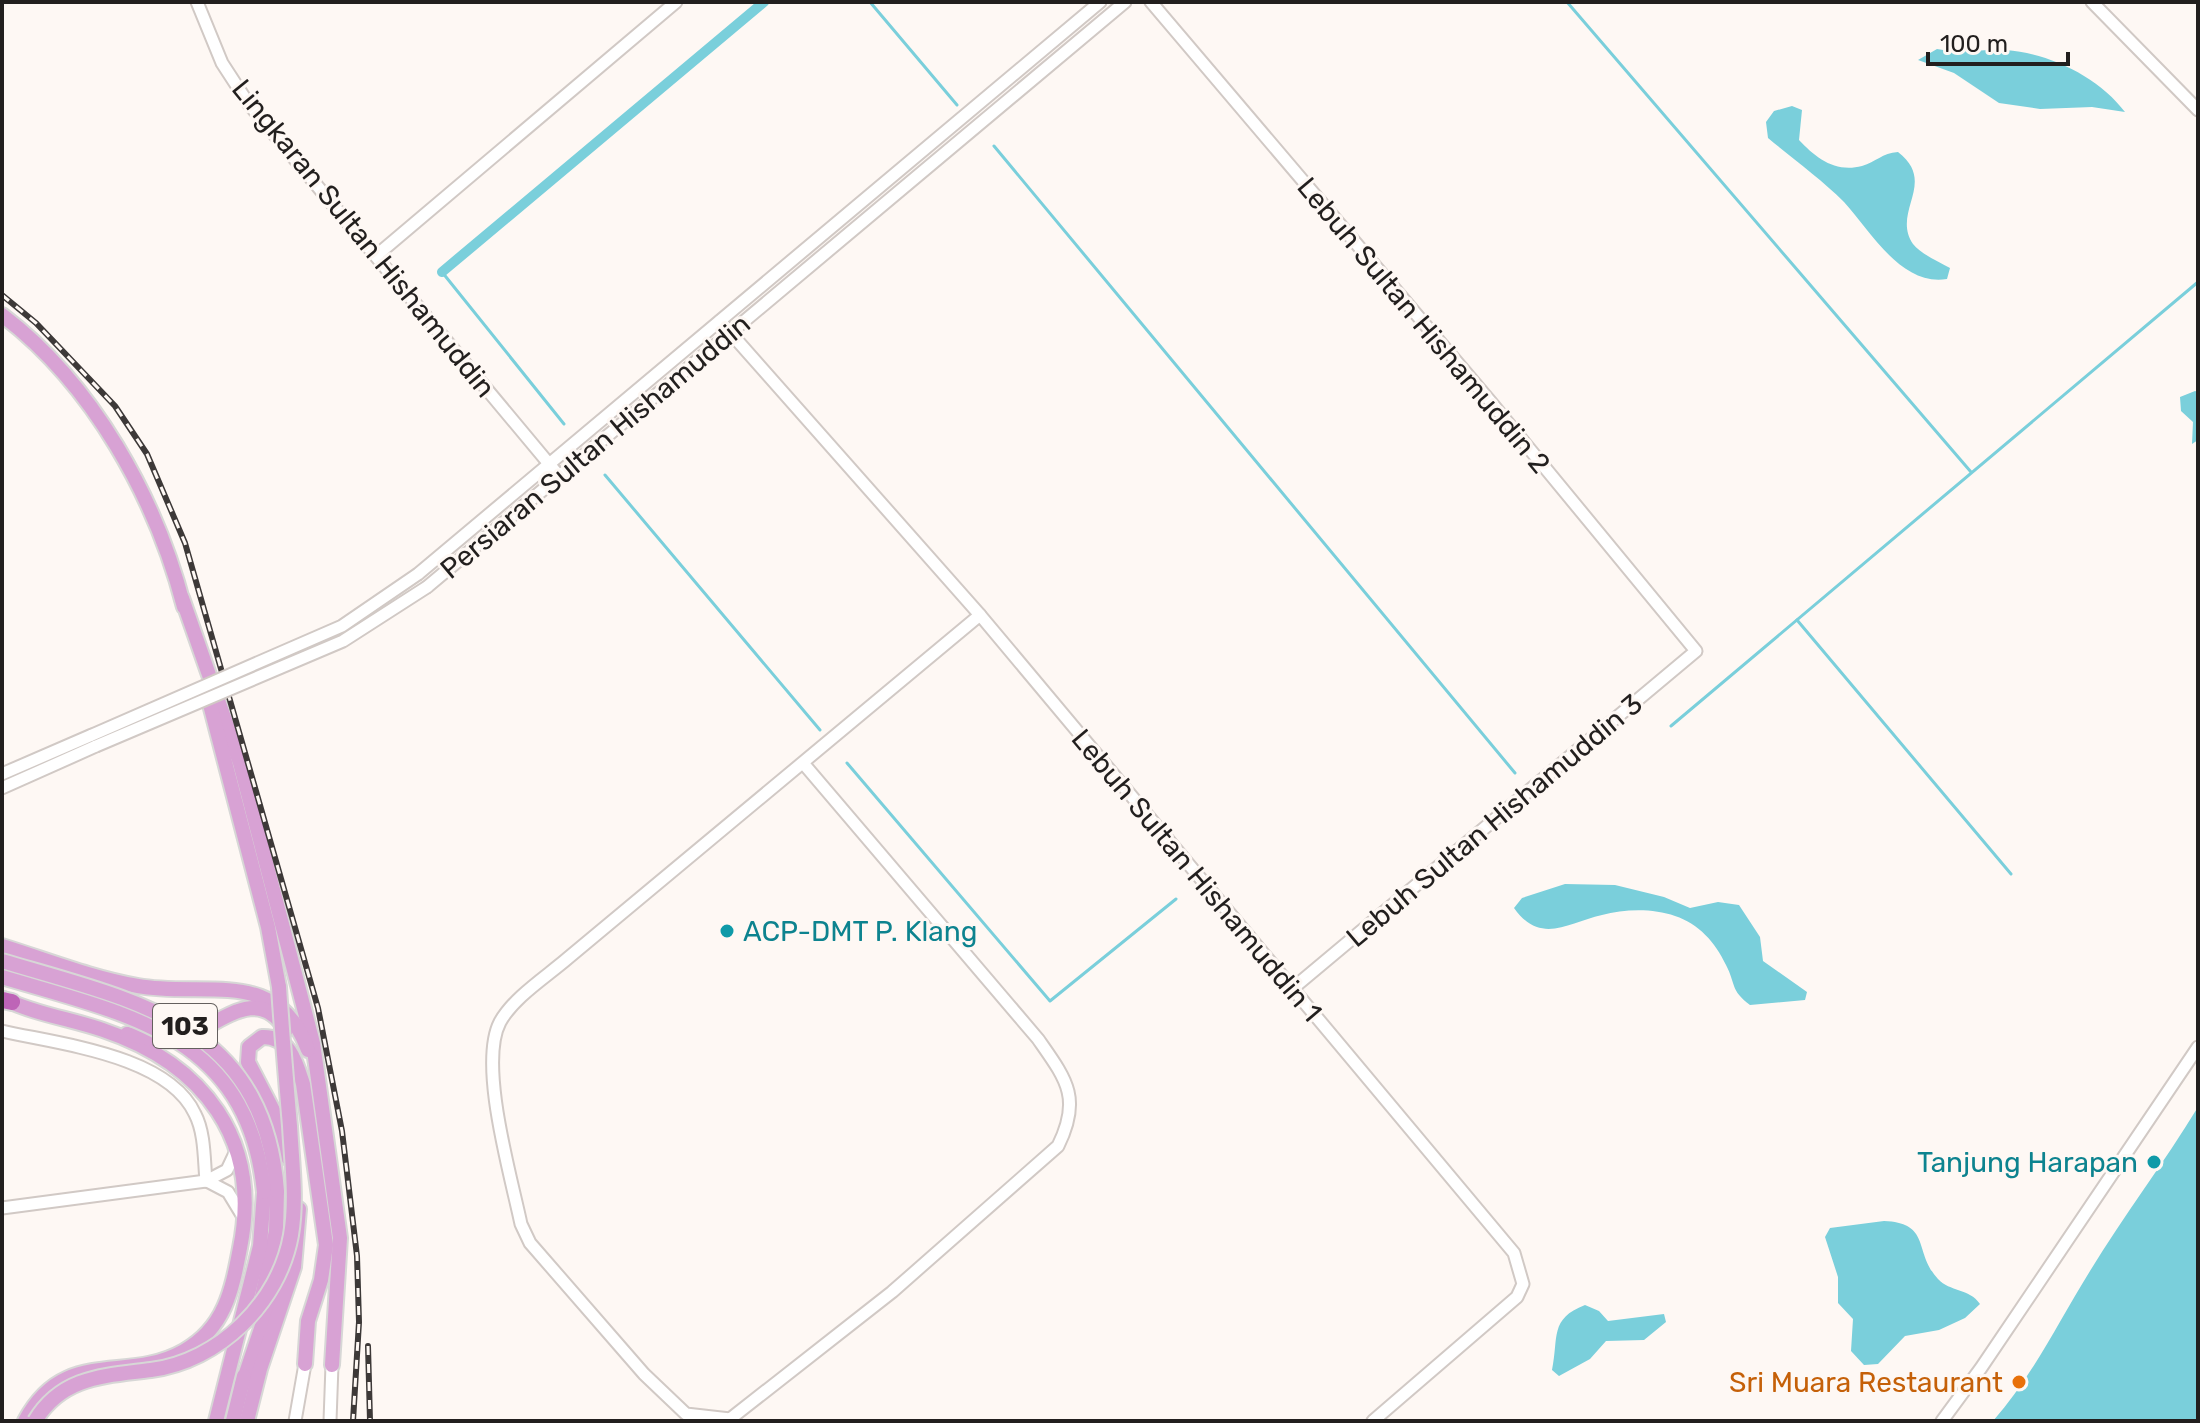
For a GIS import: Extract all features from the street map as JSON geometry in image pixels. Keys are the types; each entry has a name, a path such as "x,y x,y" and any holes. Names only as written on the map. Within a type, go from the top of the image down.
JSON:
{"main road":[{"path":"2,315 70,382 114,444 152,514 240,763 307,1016 326,1245 321,1280 308,1321 305,1364"},
{"path":"182,598 265,913 279,987 298,1206 297,1254 247,1421"},
{"path":"2,946 136,986 220,988 260,996 279,1007 296,1024 310,1080 340,1253 332,1365"},
{"name":"103","path":"2,961 144,1004 173,1018 203,1039 229,1066 259,1113 273,1159 270,1192 260,1246 216,1421"},
{"name":"103","path":"2,977 142,1020 174,1036 224,1084 249,1129 270,1192 274,1241 233,1421"},
{"path":"5,1000 105,1030 158,1053 182,1071 214,1103 234,1141 242,1171 243,1265 229,1365"},
{"path":"105,1030 169,1041 189,1035 235,1010 260,1010 283,1024 310,1080"},
{"path":"242,1385 277,1283 289,1173 278,1120 248,1062 251,1044 267,1036 281,1041 310,1080"},
{"path":"35,1421 55,1396 74,1384 95,1376 176,1364 219,1343 246,1320 267,1294 285,1258 292,1223 293,1169"},
{"path":"25,1421 45,1393 65,1378 97,1368 163,1360 201,1340 228,1303 243,1230"}],"street":[{"name":"Lingkaran Sultan Hishamuddin","path":"197,2 222,63 248,103 560,477"},
{"path":"377,255 676,2"},
{"name":"Persiaran Sultan Hishamuddin","path":"2,788 94,741 342,626 418,574 1100,2"},
{"name":"Persiaran Sultan Hishamuddin","path":"2,774 94,741 343,641 427,587 1125,2"},
{"name":"Lebuh Sultan Hishamuddin 2","path":"1151,2 1490,401 1696,651"},
{"path":"2092,2 2198,110"},
{"name":"Lebuh Sultan Hishamuddin 1","path":"720,321 980,615 1514,1253 1522,1270 1523,1284 1517,1297 1373,1421"},
{"path":"803,763 1038,1039 1065,1077 1070,1097 1070,1123 1058,1146 892,1292 775,1386 730,1419 701,1418 686,1414 644,1374 530,1243 521,1224 490,1067 493,1043 509,1009 803,763 980,615"},
{"name":"Lebuh Sultan Hishamuddin 3","path":"1292,989 1696,651"},
{"path":"2,1031 127,1061 168,1084 186,1100 199,1123 206,1181"},
{"path":"1942,1421 1990,1356 2198,1047"},
{"path":"2,1208 206,1181 232,1165 234,1141"},
{"path":"206,1181 233,1198 243,1230"},
{"path":"295,1421 305,1364"},
{"path":"330,1421 332,1365"}],"water":[{"path":"1937,49 2006,50 2039,56 2087,78 2125,112 2092,107 2040,109 1999,103 1954,73 1918,60"},
{"path":"1792,106 1802,110 1799,140 1812,153 1835,166 1862,166 1898,152 1909,164 1915,186 1907,220 1908,232 1916,248 1950,268 1947,279 1930,279 1901,265 1875,240 1844,202 1768,138 1766,122 1774,111"},
{"path":"2198,392 2198,440 2192,444 2193,422 2181,411 2180,397"},
{"path":"1565,884 1615,885 1664,897 1690,908 1718,902 1739,905 1760,937 1763,961 1807,992 1805,1000 1750,1005 1736,991 1726,965 1711,941 1692,924 1675,916 1629,911 1545,929 1534,926 1514,908 1522,898"},
{"path":"2198,1107 2198,1421 1993,1421 2033,1367 2103,1250"},
{"path":"1884,1221 1899,1223 1916,1233 1930,1269 1938,1279 1970,1295 1980,1304 1965,1318 1939,1330 1905,1336 1878,1364 1864,1365 1851,1351 1853,1319 1838,1303 1838,1277 1825,1237 1830,1228"},
{"path":"1585,1305 1599,1311 1608,1321 1664,1314 1666,1322 1644,1340 1606,1341 1590,1359 1559,1376 1552,1370 1558,1330 1566,1316"}],"waterway":[{"path":"442,272 764,2"},
{"path":"870,2 957,105"},
{"path":"1567,2 1971,472"},
{"path":"994,146 1515,773"},
{"path":"442,272 564,424"},
{"path":"1671,726 2198,282"},
{"path":"605,475 820,730"},
{"path":"1797,620 2011,874"},
{"path":"847,763 1050,1001 1176,899"}],"railway":[{"path":"2,295 36,323 115,406 147,454 185,543 318,1008 342,1131 357,1256 359,1322 353,1421"},
{"path":"368,1346 370,1421"}],"place":[{"name":"ACP-DMT P. Klang","path":"727,931"},
{"name":"Tanjung Harapan","path":"2154,1162"},
{"name":"Sri Muara Restaurant","path":"2019,1382"}]}
